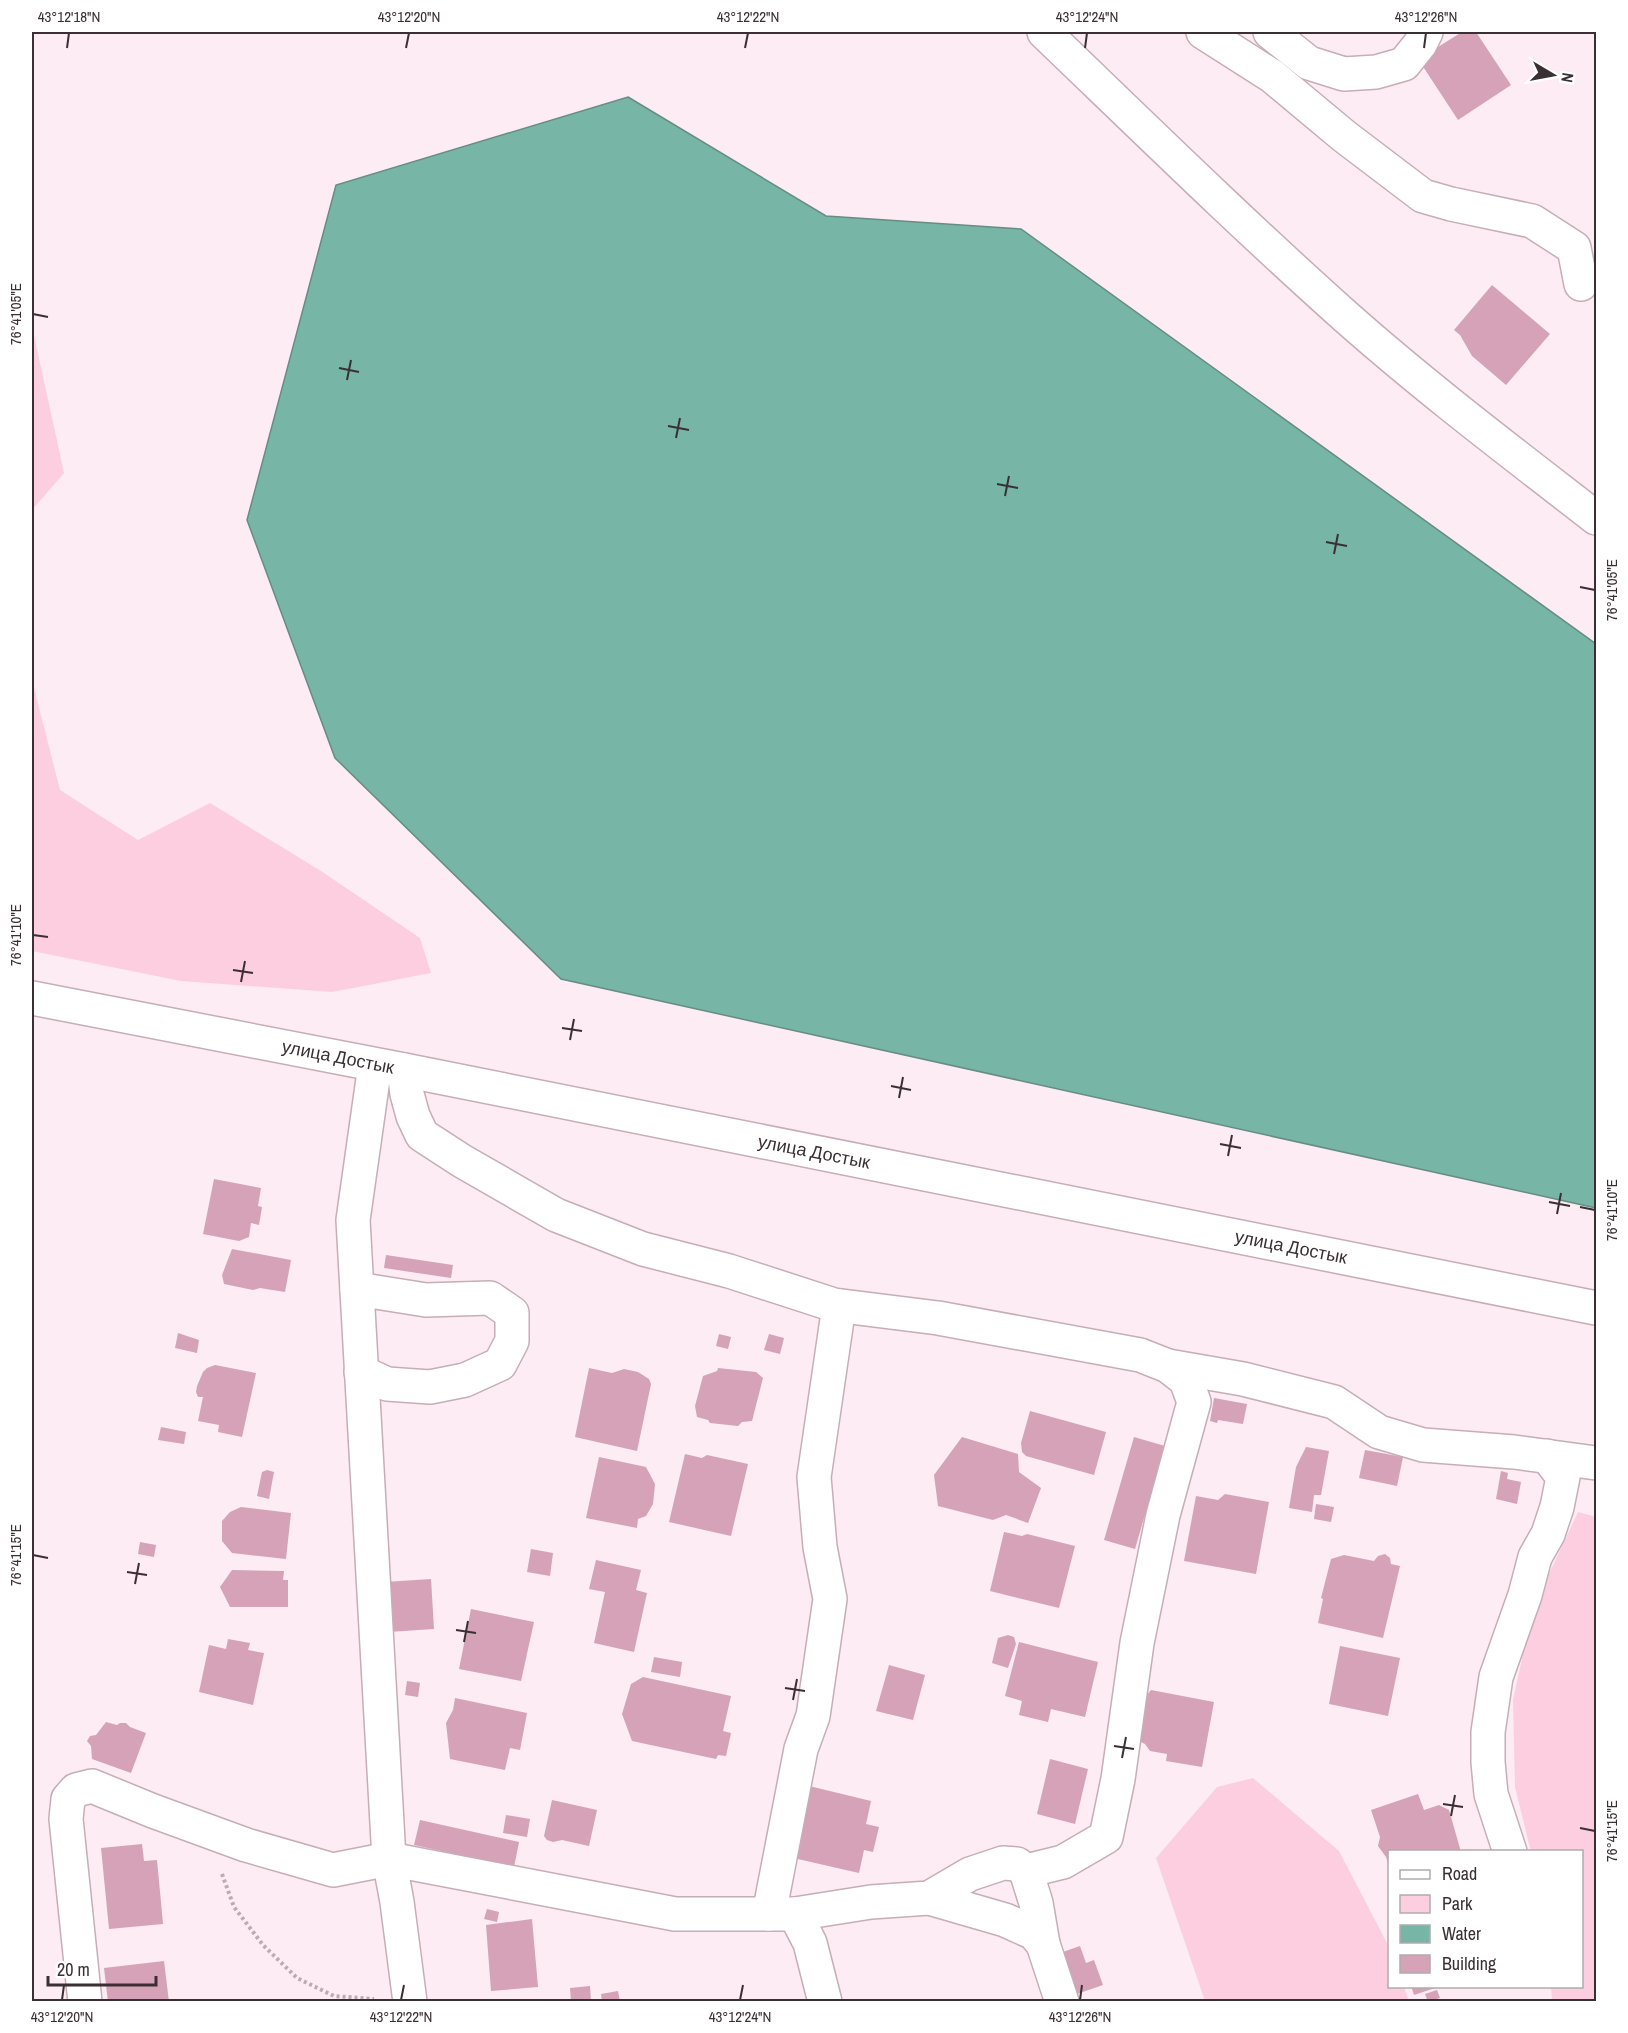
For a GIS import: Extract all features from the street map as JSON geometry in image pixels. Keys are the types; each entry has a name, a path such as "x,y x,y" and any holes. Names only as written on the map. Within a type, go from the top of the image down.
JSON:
{"street":[{"path":"1044,32 1233,213 1346,316 1463,415 1596,519"},
{"path":"1203,32 1272,76 1344,136 1423,196 1532,221 1557,237 1574,249 1581,284"},
{"path":"1270,32 1309,63 1344,74 1376,72 1404,64 1420,44 1426,32"},
{"name":"улица Достык","path":"32,998 390,1067 1596,1308"},
{"path":"390,1067 368,1117 353,1220 389,1859 410,2001"},
{"path":"390,1067 407,1094 413,1116 422,1135"},
{"path":"368,1117 422,1135 462,1161 556,1215 643,1250 729,1271 839,1306 938,1318 1140,1355 1168,1366 1243,1379 1334,1402 1379,1432 1423,1444 1596,1463"},
{"path":"357,1289 426,1300 490,1298 512,1313 512,1341 500,1364 465,1380 430,1387 387,1384 362,1372"},
{"path":"782,1914 801,1749 813,1716 830,1599 820,1547 814,1477 839,1306"},
{"path":"1026,1871 1063,1862 1106,1837 1118,1779 1137,1643 1161,1527 1194,1402 1186,1380 1168,1366"},
{"path":"1510,1850 1491,1794 1488,1732 1496,1677 1525,1595 1535,1557 1548,1534 1557,1507 1563,1477 1547,1456"},
{"path":"84,2001 66,1819 68,1799 76,1790 92,1786 246,1845 333,1870 389,1859 675,1914 782,1914 871,1902 929,1898 1005,1920 1034,1934 1043,1944"},
{"path":"929,1898 970,1874 1004,1863 1017,1864 1026,1871 1036,1903 1043,1944 1062,2001"},
{"path":"782,1914 810,1943 825,2001"}],"path":[{"path":"212,1833 215,1857 234,1907 263,1945 297,1978 306,1983 334,1996 376,1999"}],"green space":[{"path":"32,326 64,473 32,510"},
{"path":"32,680 60,790 138,840 210,803 321,871 420,938 431,973 332,992 181,981 32,951"},
{"path":"1578,1512 1596,1517 1596,2001 1552,2001 1551,1988 1583,1988 1583,1850 1531,1850 1515,1787 1513,1700 1533,1608"},
{"path":"1253,1778 1339,1851 1388,1945 1388,1988 1404,1988 1409,2001 1205,2001 1156,1858 1217,1787"}],"water":[{"path":"628,97 826,216 1021,229 1596,644 1596,1208 561,979 335,758 247,520 336,185"}],"building":[{"path":"1462,32 1476,32 1511,85 1458,120 1422,65 1438,47"},
{"path":"1492,285 1550,334 1506,385 1472,356 1460,335 1454,330"},
{"path":"214,1179 261,1188 258,1206 262,1207 259,1225 251,1223 249,1237 239,1241 203,1234"},
{"path":"232,1249 291,1260 285,1292 260,1288 253,1290 224,1284 222,1275"},
{"path":"386,1255 453,1265 451,1278 384,1268"},
{"path":"178,1333 199,1340 197,1353 175,1348"},
{"path":"719,1334 731,1337 728,1349 716,1346"},
{"path":"769,1334 784,1338 780,1354 764,1350"},
{"path":"215,1365 256,1373 242,1437 218,1432 219,1425 198,1421 203,1397 198,1397 197,1386 203,1372"},
{"path":"589,1368 612,1373 624,1369 638,1372 649,1379 651,1384 637,1451 575,1437"},
{"path":"718,1368 756,1372 763,1378 752,1421 742,1422 738,1426 710,1423 708,1420 697,1417 695,1406 703,1376 717,1371"},
{"path":"1214,1398 1247,1404 1243,1424 1210,1421"},
{"path":"1030,1411 1106,1432 1094,1475 1026,1456 1022,1452 1021,1443"},
{"path":"161,1427 186,1432 184,1444 158,1440"},
{"path":"962,1437 1018,1454 1019,1472 1041,1488 1028,1523 1006,1515 993,1520 938,1506 934,1475"},
{"path":"1134,1437 1165,1446 1135,1549 1104,1540"},
{"path":"1306,1447 1329,1451 1321,1495 1314,1495 1312,1512 1289,1508 1296,1467"},
{"path":"1365,1450 1403,1457 1397,1486 1359,1478"},
{"path":"685,1454 702,1458 707,1455 748,1464 731,1536 669,1522"},
{"path":"599,1457 646,1467 655,1484 653,1504 646,1516 638,1519 637,1528 586,1518"},
{"path":"267,1470 274,1472 269,1499 257,1496 262,1472"},
{"path":"1501,1471 1508,1473 1507,1479 1521,1482 1517,1504 1496,1499"},
{"path":"1225,1494 1269,1502 1256,1574 1184,1561 1196,1496 1218,1500"},
{"path":"1316,1504 1334,1507 1331,1522 1314,1519"},
{"path":"241,1507 291,1513 286,1559 232,1553 222,1541 222,1521 230,1512"},
{"path":"1004,1532 1022,1536 1027,1534 1075,1546 1059,1608 990,1591"},
{"path":"140,1542 156,1545 154,1557 138,1554"},
{"path":"531,1549 553,1553 550,1576 527,1572"},
{"path":"1385,1554 1390,1558 1391,1564 1400,1566 1383,1638 1318,1623 1323,1599 1321,1598 1331,1559 1344,1555 1374,1561 1378,1556"},
{"path":"596,1560 641,1570 636,1590 647,1593 634,1652 594,1643 605,1592 589,1589"},
{"path":"232,1570 284,1571 283,1580 288,1580 288,1607 230,1607 220,1587"},
{"path":"431,1579 434,1629 388,1632 385,1582"},
{"path":"471,1609 534,1622 521,1681 459,1669"},
{"path":"1008,1635 1014,1637 1016,1644 1008,1668 992,1663 998,1638"},
{"path":"228,1639 250,1643 248,1650 264,1653 253,1705 199,1692 209,1645 226,1649"},
{"path":"1019,1642 1098,1662 1085,1717 1051,1709 1048,1722 1019,1715 1022,1701 1005,1696"},
{"path":"1340,1646 1400,1658 1388,1716 1329,1704"},
{"path":"654,1657 682,1662 680,1677 651,1672"},
{"path":"889,1665 925,1675 913,1720 876,1711"},
{"path":"643,1677 731,1696 723,1731 731,1733 726,1756 718,1755 716,1759 632,1741 622,1714 631,1684"},
{"path":"407,1681 420,1683 418,1697 405,1695"},
{"path":"1151,1690 1214,1702 1202,1767 1166,1761 1167,1754 1150,1751 1145,1744 1135,1739 1131,1715"},
{"path":"455,1698 527,1713 520,1750 510,1748 505,1770 450,1759 446,1723 453,1710"},
{"path":"106,1722 117,1725 126,1723 146,1733 131,1773 92,1759 91,1746 87,1741 90,1736 96,1735"},
{"path":"1050,1759 1088,1769 1075,1824 1037,1814"},
{"path":"805,1785 871,1801 866,1824 879,1827 873,1852 864,1850 859,1873 789,1857"},
{"path":"1418,1794 1424,1810 1439,1805 1449,1810 1460,1850 1388,1850 1388,1862 1378,1846 1380,1837 1371,1810"},
{"path":"552,1800 597,1810 589,1846 562,1840 553,1842 547,1840 544,1836"},
{"path":"506,1815 530,1819 527,1837 503,1833"},
{"path":"420,1820 519,1842 514,1867 414,1845"},
{"path":"142,1844 144,1861 157,1860 163,1924 109,1929 101,1848"},
{"path":"487,1909 499,1912 497,1922 484,1919"},
{"path":"532,1919 538,1987 491,1991 486,1925"},
{"path":"1080,1946 1086,1963 1094,1960 1103,1985 1074,1995 1060,1953"},
{"path":"164,1961 169,2002 108,2002 104,1968"},
{"path":"590,1986 591,2002 571,2002 570,1988"},
{"path":"1412,1988 1435,1988 1414,1995"},
{"path":"1437,1990 1440,1998 1428,2002 1425,1994"},
{"path":"618,1991 620,2002 602,2002 601,1994"}]}
